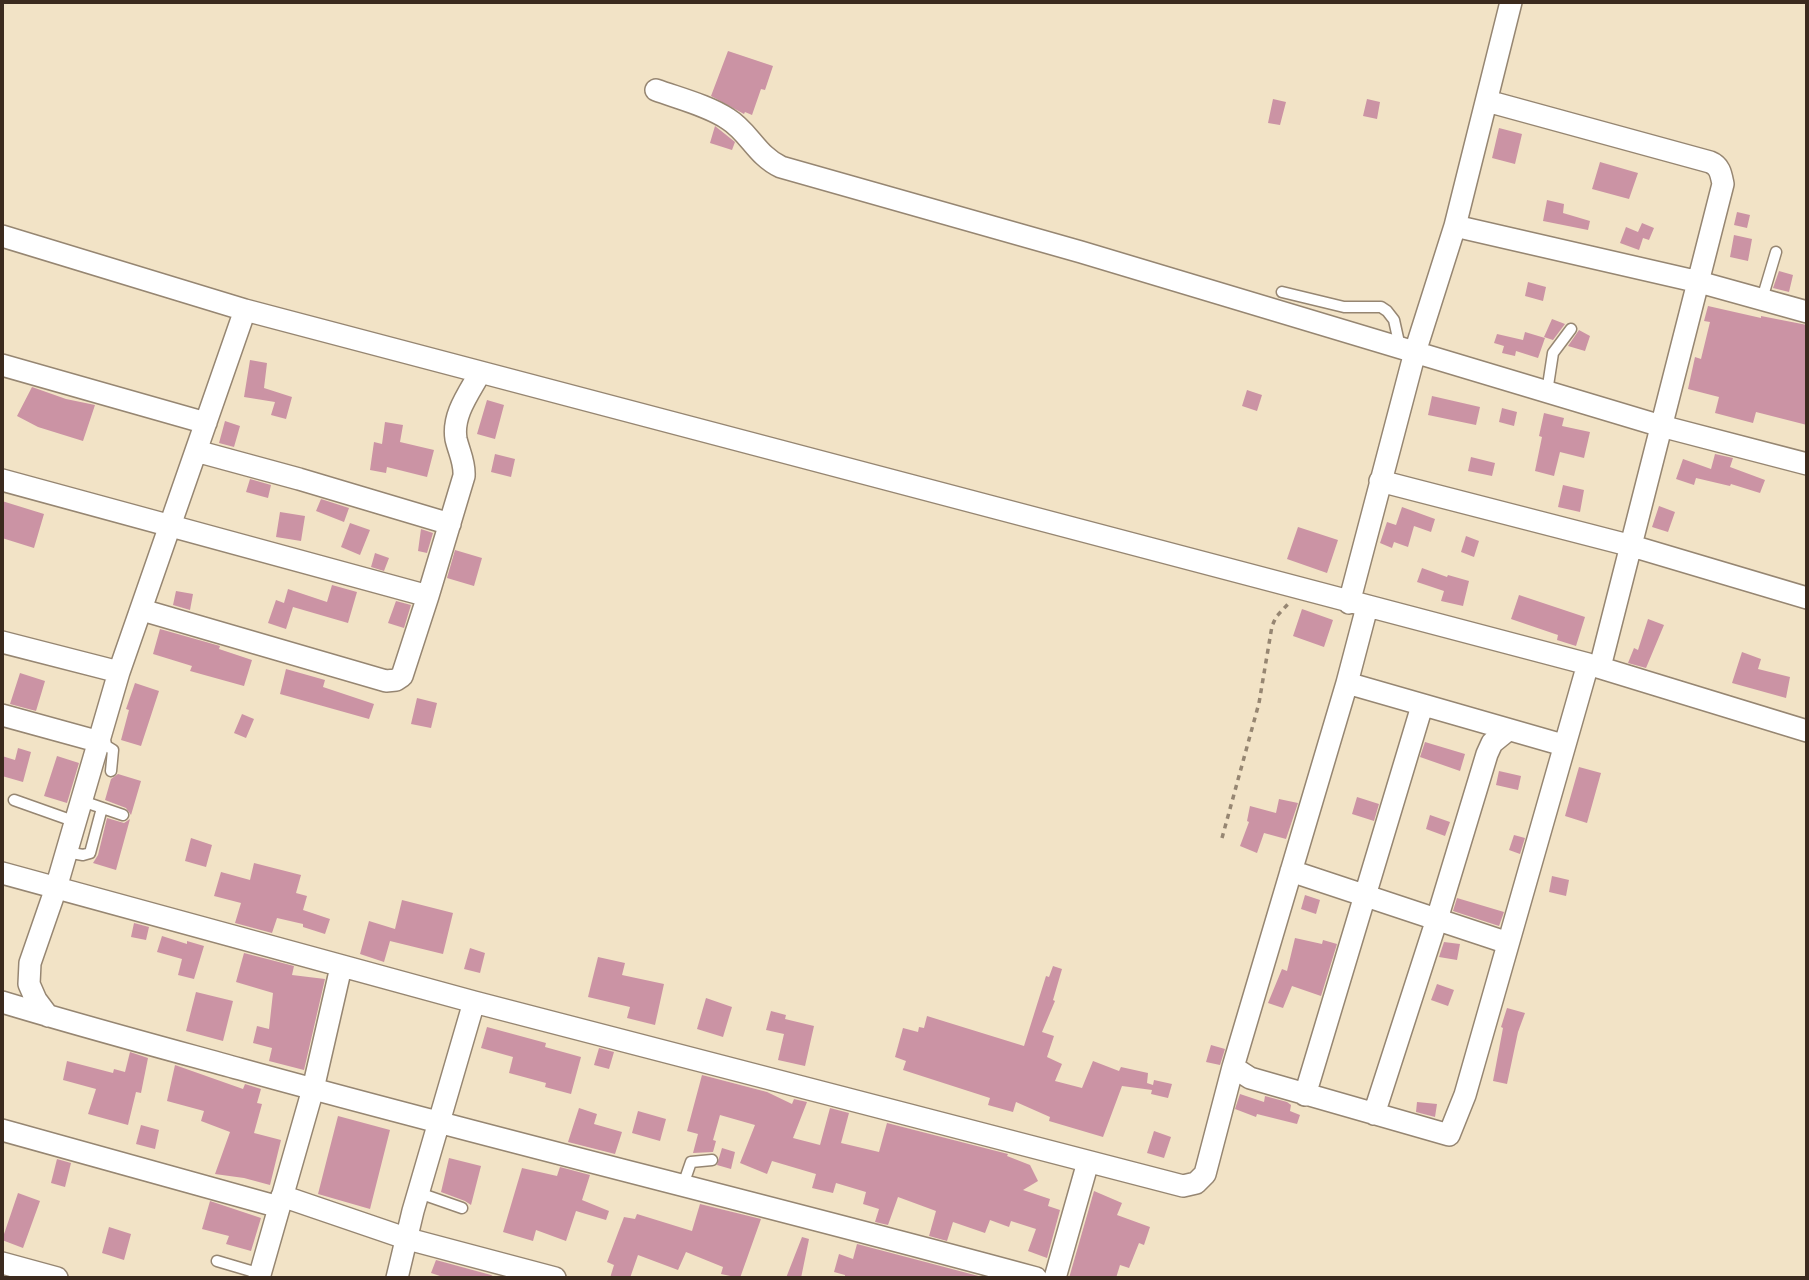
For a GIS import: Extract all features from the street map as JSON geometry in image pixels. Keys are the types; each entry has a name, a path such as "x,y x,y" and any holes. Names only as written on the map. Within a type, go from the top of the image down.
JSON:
{"street":[{"path":"2,873 341,967 1088,1162 1183,1186 1196,1183 1205,1174 1233,1067 1347,684 1380,481 1407,349 1455,226 1511,2"},
{"path":"656,90 724,116 736,125 762,156 780,167 1055,245 1661,426 1807,464"},
{"path":"1233,1067 1250,1078 1449,1135 1465,1095 1563,745 1594,666 1632,546 1723,184 1719,169 1715,164 1487,101"},
{"path":"1455,226 1699,282 1807,312"},
{"path":"2,236 245,310 1594,666 1807,731"},
{"path":"48,1016 36,1000 29,984 30,963 76,822 92,804 100,742 119,673 245,310"},
{"path":"2,365 206,422"},
{"path":"142,610 386,681 402,676 464,476 464,466 456,441 456,420 480,373"},
{"path":"197,451 450,524"},
{"path":"2,480 428,596"},
{"path":"1380,481 1632,546 1807,598"},
{"path":"2,642 119,673"},
{"path":"1347,684 1563,745"},
{"path":"1305,1095 1422,706"},
{"path":"2,715 100,742"},
{"path":"1374,1114 1487,754 1492,743 1508,730"},
{"path":"1291,871 1508,943"},
{"path":"260,1276 313,1089 341,967"},
{"path":"2,1002 569,1158 683,1185 1036,1278"},
{"path":"397,1278 474,1002"},
{"path":"2,1130 281,1202 555,1278"},
{"path":"1055,1278 1088,1162"},
{"path":"2,1263 57,1278"}],"lane":[{"path":"1762,299 1776,252"},
{"path":"1282,292 1344,307 1381,307 1394,320 1407,349"},
{"path":"1547,392 1553,353 1571,329"},
{"path":"100,742 113,750 111,771"},
{"path":"14,800 76,822"},
{"path":"66,852 83,855 90,853 92,804 123,815"},
{"path":"683,1185 691,1162 712,1160"},
{"path":"419,1193 463,1208"},
{"path":"217,1261 260,1276"}],"path":[{"path":"1222,838 1259,703 1272,626 1283,609 1307,592"}],"building":[{"path":"728,51 773,66 765,90 761,89 752,115 745,112 744,114 711,96"},
{"path":"1273,99 1286,102 1280,125 1268,123"},
{"path":"1367,99 1380,102 1377,119 1363,116"},
{"path":"715,126 735,142 732,150 710,143"},
{"path":"1499,128 1522,134 1515,164 1492,158"},
{"path":"1600,162 1638,173 1629,199 1592,189"},
{"path":"1547,200 1564,204 1563,213 1590,221 1588,230 1543,221"},
{"path":"1737,212 1750,215 1747,228 1734,225"},
{"path":"1642,223 1654,228 1649,240 1643,238 1639,250 1620,243 1626,227 1638,232"},
{"path":"1734,235 1752,239 1748,261 1730,257"},
{"path":"1779,271 1793,275 1789,292 1773,288"},
{"path":"1528,282 1546,287 1543,301 1525,296"},
{"path":"1708,306 1807,325 1807,425 1756,412 1753,423 1715,413 1719,397 1688,389 1695,357 1701,359 1710,322 1704,321"},
{"path":"1552,319 1565,324 1553,340 1544,337"},
{"path":"1579,330 1590,336 1585,351 1568,346"},
{"path":"1525,332 1545,338 1538,358 1516,351 1515,356 1502,353 1504,346 1494,343 1497,334 1523,340"},
{"path":"250,360 267,363 264,388 292,397 286,419 271,415 275,402 244,397"},
{"path":"32,387 66,399 95,405 83,441 38,427 17,416"},
{"path":"1247,390 1262,395 1257,411 1242,406"},
{"path":"1432,396 1480,407 1476,425 1428,415"},
{"path":"487,400 504,405 495,439 477,434"},
{"path":"1502,408 1517,412 1514,426 1499,422"},
{"path":"1544,413 1564,418 1562,426 1590,432 1584,458 1560,452 1554,476 1535,471"},
{"path":"225,421 240,426 234,447 219,443"},
{"path":"385,422 403,425 400,442 434,450 427,477 387,467 386,473 370,470 374,442 382,444"},
{"path":"495,454 515,459 511,477 491,472"},
{"path":"1715,454 1733,458 1730,467 1765,480 1760,493 1731,484 1730,486 1696,478 1694,485 1676,479 1683,459 1711,469"},
{"path":"1471,457 1495,463 1492,476 1468,471"},
{"path":"250,479 271,485 268,498 246,492"},
{"path":"1563,485 1584,490 1580,512 1558,507"},
{"path":"321,499 349,508 344,522 316,511"},
{"path":"2,501 44,514 34,548 2,538"},
{"path":"1659,506 1675,512 1668,532 1652,527"},
{"path":"1402,507 1435,519 1431,532 1414,526 1408,547 1394,542 1392,548 1380,543 1387,522 1396,525"},
{"path":"280,512 305,516 301,541 276,537"},
{"path":"350,523 370,530 360,555 341,547"},
{"path":"1298,527 1338,540 1327,573 1287,559"},
{"path":"421,529 433,533 427,553 418,551"},
{"path":"1466,536 1479,541 1474,557 1461,552"},
{"path":"455,550 482,558 474,586 447,578"},
{"path":"375,553 389,558 384,571 371,567"},
{"path":"1422,568 1469,581 1463,606 1441,601 1444,591 1417,582"},
{"path":"332,585 357,592 348,623 293,607 286,629 268,623 276,600 284,603 288,589 327,602"},
{"path":"176,591 193,594 190,610 173,605"},
{"path":"1519,595 1585,617 1576,646 1557,640 1558,635 1511,619"},
{"path":"396,601 411,605 404,628 388,623"},
{"path":"1302,609 1333,620 1324,647 1293,636"},
{"path":"1648,619 1664,625 1646,668 1628,663 1634,648 1638,650"},
{"path":"160,629 220,646 219,649 252,660 244,686 190,671 192,666 153,654"},
{"path":"1742,652 1761,659 1758,669 1790,677 1786,698 1732,683"},
{"path":"286,669 325,680 323,687 374,704 369,719 280,694"},
{"path":"20,673 45,681 36,711 10,704"},
{"path":"135,683 159,691 141,746 121,740 129,710 126,709"},
{"path":"417,698 437,703 431,728 411,724"},
{"path":"242,714 254,719 246,738 234,733"},
{"path":"1425,742 1465,754 1460,771 1420,757"},
{"path":"18,748 31,752 23,782 2,776 2,756 15,760"},
{"path":"57,756 79,763 67,803 44,796"},
{"path":"1579,767 1601,773 1587,823 1565,816"},
{"path":"1499,771 1521,776 1518,790 1496,785"},
{"path":"118,774 141,781 131,815 126,808 105,800 111,779"},
{"path":"1357,797 1379,804 1374,821 1352,814"},
{"path":"1279,799 1298,803 1286,839 1264,833 1257,853 1240,846 1249,822 1250,806 1276,813"},
{"path":"1430,815 1450,822 1445,836 1426,829"},
{"path":"107,818 124,823 130,819 116,870 93,863 98,855"},
{"path":"1514,835 1525,838 1520,854 1509,850"},
{"path":"191,838 212,845 206,867 185,861"},
{"path":"254,863 301,875 296,893 307,896 303,910 330,919 325,934 303,927 303,924 277,918 272,933 235,923 241,903 214,896 221,872 250,880"},
{"path":"1552,876 1569,880 1566,896 1549,892"},
{"path":"1305,895 1320,900 1316,914 1301,909"},
{"path":"1457,898 1504,912 1499,926 1453,911"},
{"path":"402,900 453,913 443,954 390,941 384,962 360,954 369,921 395,929"},
{"path":"134,923 149,927 146,940 131,937"},
{"path":"162,936 204,946 194,979 178,975 182,959 157,952"},
{"path":"1295,938 1322,944 1323,940 1337,944 1321,996 1292,986 1283,1008 1268,1003 1282,969 1287,971"},
{"path":"1444,942 1460,944 1457,960 1439,957"},
{"path":"470,948 485,953 480,973 464,969"},
{"path":"244,953 294,966 292,975 325,979 304,1070 269,1061 272,1048 253,1043 257,1026 269,1029 273,993 236,982"},
{"path":"598,957 625,963 622,975 664,984 655,1025 627,1018 630,1007 588,997"},
{"path":"1053,966 1062,969 1053,1000 1055,1001 1042,1032 1054,1036 1047,1057 1062,1064 1055,1081 1082,1088 1093,1061 1119,1071 1121,1067 1148,1073 1147,1083 1153,1085 1154,1080 1172,1084 1168,1098 1151,1094 1152,1090 1122,1086 1103,1137 1049,1121 1050,1117 1016,1102 1013,1112 988,1105 990,1098 903,1070 906,1061 895,1057 903,1028 918,1032 919,1027 924,1028 927,1016 1024,1046 1046,976 1049,977"},
{"path":"1437,984 1454,990 1448,1006 1431,1000"},
{"path":"196,992 233,1001 223,1041 186,1031"},
{"path":"706,998 732,1007 723,1037 697,1029"},
{"path":"1507,1008 1525,1013 1518,1032 1507,1084 1493,1081 1503,1028 1501,1027"},
{"path":"771,1011 786,1015 785,1019 814,1026 805,1066 778,1060 784,1034 766,1030"},
{"path":"487,1027 546,1043 545,1047 581,1057 571,1094 545,1087 546,1083 509,1073 513,1057 481,1048"},
{"path":"1211,1045 1225,1049 1220,1065 1206,1062"},
{"path":"599,1048 614,1052 609,1069 594,1065"},
{"path":"130,1052 148,1058 141,1093 136,1092 128,1125 88,1114 96,1089 63,1080 67,1061 113,1073 114,1069 125,1072"},
{"path":"175,1065 243,1089 245,1084 261,1089 257,1103 262,1104 254,1133 281,1140 270,1185 215,1174 230,1132 201,1121 204,1111 167,1101"},
{"path":"702,1075 767,1092 792,1104 794,1099 807,1102 793,1138 820,1145 830,1108 849,1113 841,1143 879,1152 887,1123 1008,1154 1007,1156 1030,1165 1038,1181 1023,1190 1050,1199 1048,1206 1060,1210 1047,1258 1028,1251 1036,1229 1011,1221 1009,1227 990,1220 985,1233 953,1222 947,1241 929,1236 936,1211 898,1197 888,1225 875,1222 879,1209 863,1204 866,1192 836,1183 833,1193 812,1188 816,1174 772,1161 767,1174 740,1163 755,1125 720,1115 713,1140 716,1141 713,1152 693,1153 698,1134 687,1131"},
{"path":"1240,1094 1264,1102 1265,1096 1287,1102 1291,1105 1290,1111 1300,1115 1297,1124 1257,1114 1256,1117 1235,1109"},
{"path":"1417,1102 1437,1104 1435,1117 1416,1112"},
{"path":"579,1108 597,1114 594,1124 622,1132 615,1154 568,1142"},
{"path":"638,1111 666,1119 660,1141 632,1133"},
{"path":"338,1116 390,1130 370,1209 318,1194"},
{"path":"141,1125 159,1130 155,1149 136,1144"},
{"path":"1154,1131 1171,1137 1164,1158 1147,1153"},
{"path":"722,1148 735,1152 731,1169 717,1165"},
{"path":"449,1158 481,1166 471,1205 441,1192"},
{"path":"57,1159 71,1163 65,1187 51,1183"},
{"path":"560,1167 590,1175 582,1200 609,1211 606,1220 576,1211 566,1241 536,1230 533,1241 503,1232 522,1168 557,1176"},
{"path":"1094,1191 1122,1203 1117,1215 1150,1227 1144,1245 1139,1243 1129,1268 1120,1265 1116,1278 1069,1278"},
{"path":"18,1193 40,1201 23,1248 2,1240"},
{"path":"210,1201 261,1218 251,1251 226,1244 229,1236 202,1229"},
{"path":"700,1204 761,1219 740,1278 721,1274 723,1267 686,1252 678,1270 638,1255 630,1278 610,1278 614,1265 607,1262 624,1217 635,1219 637,1214 692,1231"},
{"path":"109,1227 131,1234 124,1260 102,1253"},
{"path":"802,1237 809,1239 801,1278 786,1278"},
{"path":"857,1244 986,1278 845,1278 845,1275 834,1272 839,1254 853,1259"},
{"path":"436,1260 496,1278 446,1278 431,1273"}]}
